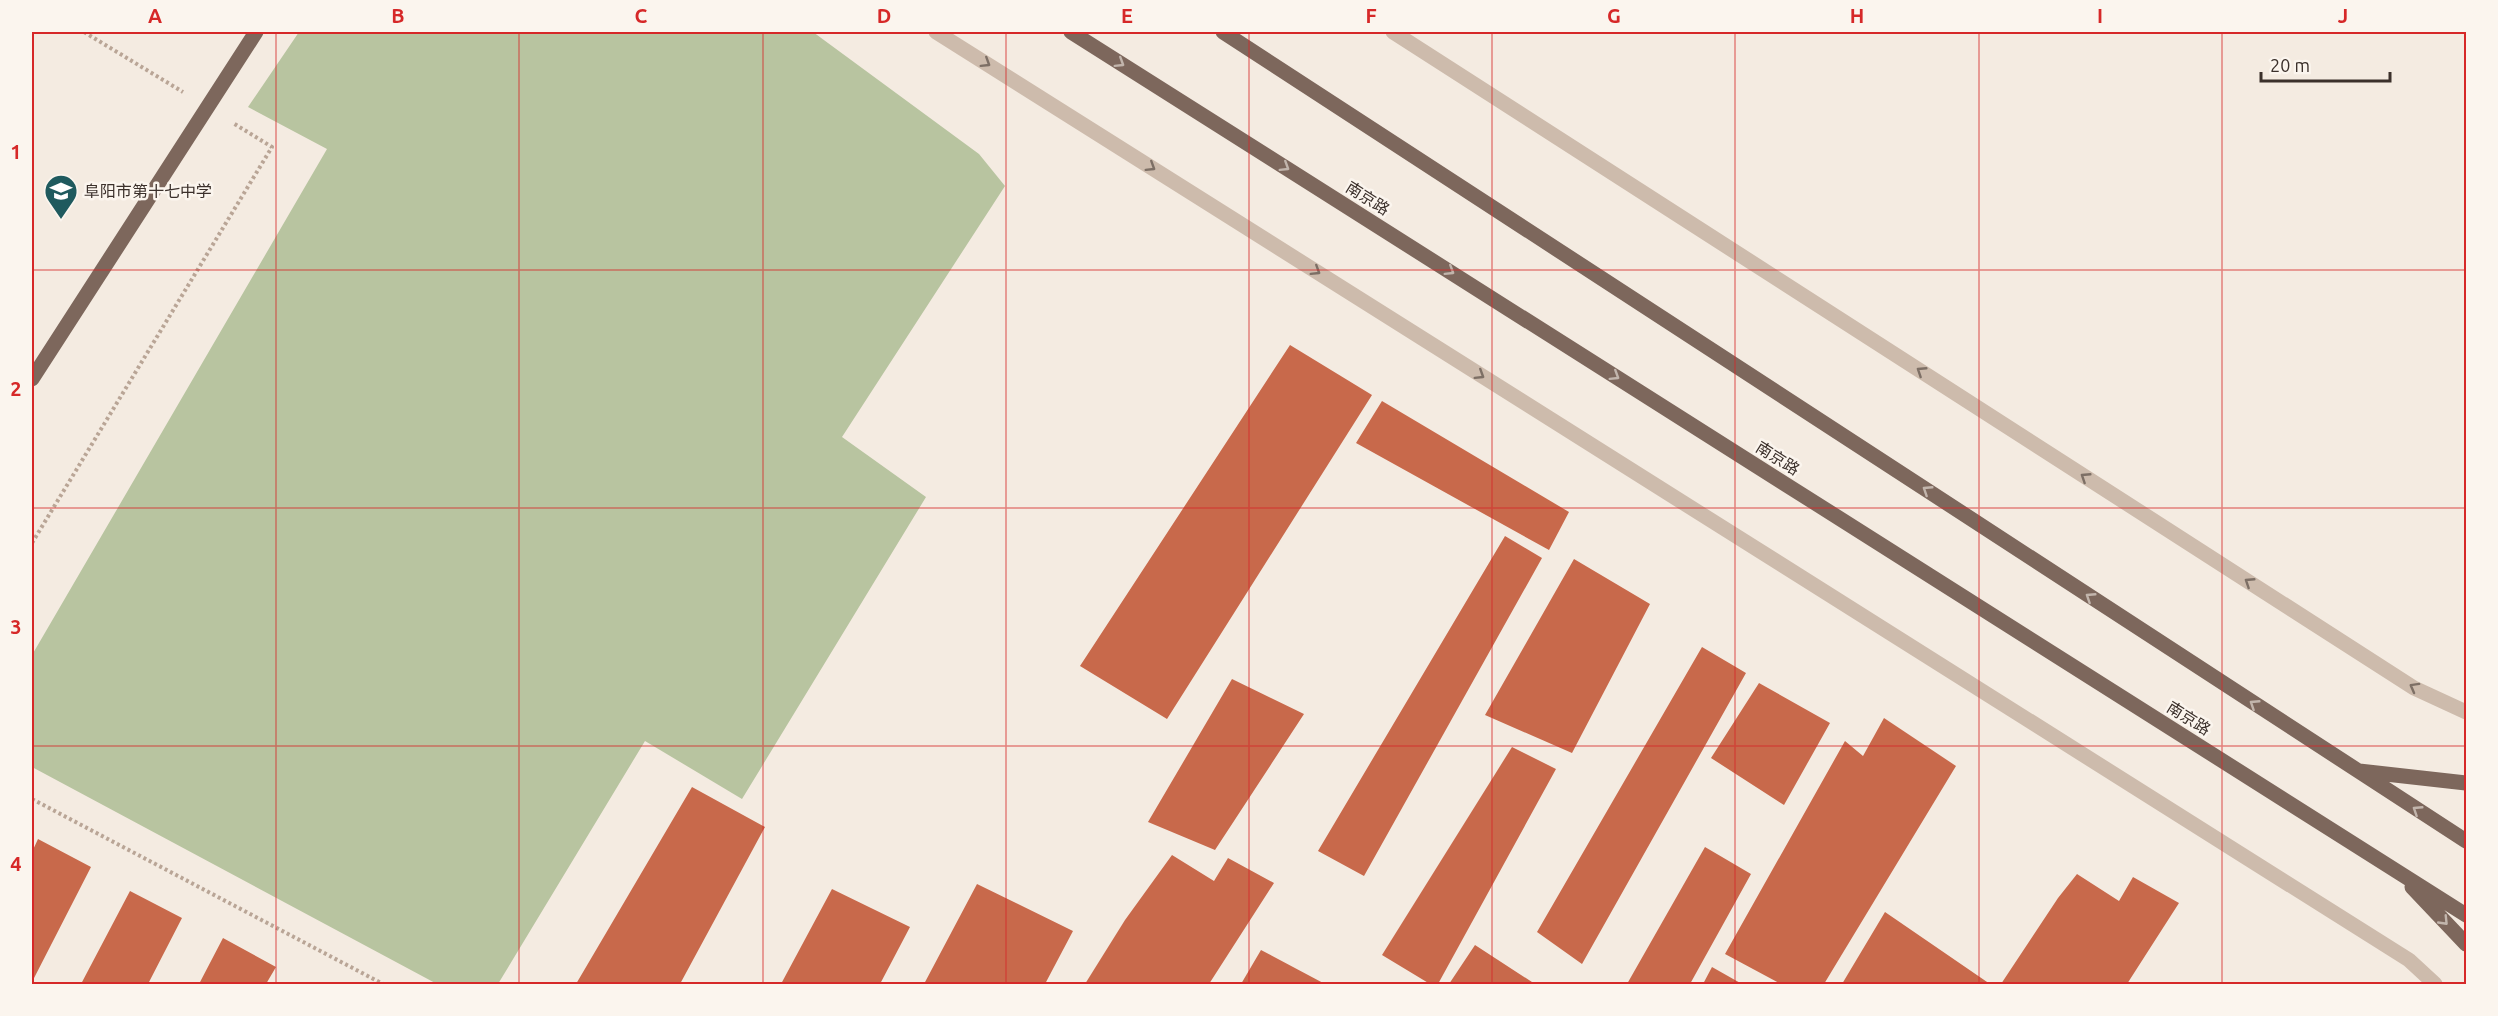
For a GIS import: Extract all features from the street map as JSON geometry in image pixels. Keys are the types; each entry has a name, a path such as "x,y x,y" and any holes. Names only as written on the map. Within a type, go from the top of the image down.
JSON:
{"main road":[{"path":"32,379 256,32"},
{"name":"南京路","path":"1071,32 2466,915"},
{"path":"1223,32 2466,841"},
{"path":"2356,770 2466,783"},
{"path":"2393,868 2466,944"}],"street":[{"path":"936,32 2398,954 2435,984"},
{"path":"1393,32 2414,688 2466,712"}],"path":[{"path":"32,543 272,147 84,32"},
{"path":"32,799 383,984"}],"green space":[{"path":"299,32 813,32 979,154 1005,186 842,437 926,497 742,799 645,741 498,984 437,984 32,767 32,655 327,149 248,107"}],"building":[{"path":"1290,345 1372,395 1167,719 1080,666"},
{"path":"1382,401 1569,512 1549,550 1356,443"},
{"path":"1505,536 1542,558 1364,876 1318,851"},
{"path":"1574,559 1650,604 1572,753 1485,715"},
{"path":"1702,647 1746,673 1582,964 1537,932"},
{"path":"1232,679 1304,714 1215,850 1148,822"},
{"path":"1759,683 1830,723 1784,805 1711,758"},
{"path":"1884,718 1956,766 1824,984 1781,984 1725,954 1845,741 1863,756"},
{"path":"1512,747 1556,769 1438,984 1430,984 1382,955"},
{"path":"692,787 765,827 680,984 576,984"},
{"path":"38,839 91,867 32,982 32,852"},
{"path":"1705,847 1751,874 1690,984 1627,984"},
{"path":"1172,855 1214,881 1228,858 1274,883 1209,984 1085,984 1125,920"},
{"path":"2077,874 2119,901 2133,877 2179,903 2127,984 2001,984 2058,898"},
{"path":"977,884 1073,931 1045,984 924,984"},
{"path":"832,889 910,927 880,984 781,984"},
{"path":"130,891 182,918 148,984 81,984"},
{"path":"1885,912 1990,984 1842,984"},
{"path":"223,938 276,967 266,984 199,984"},
{"path":"1475,945 1535,984 1449,984"},
{"path":"1261,950 1325,984 1241,984"},
{"path":"1712,967 1742,984 1703,984"}],"place":[{"name":"阜阳市第十七中学","path":"61,220"}]}
